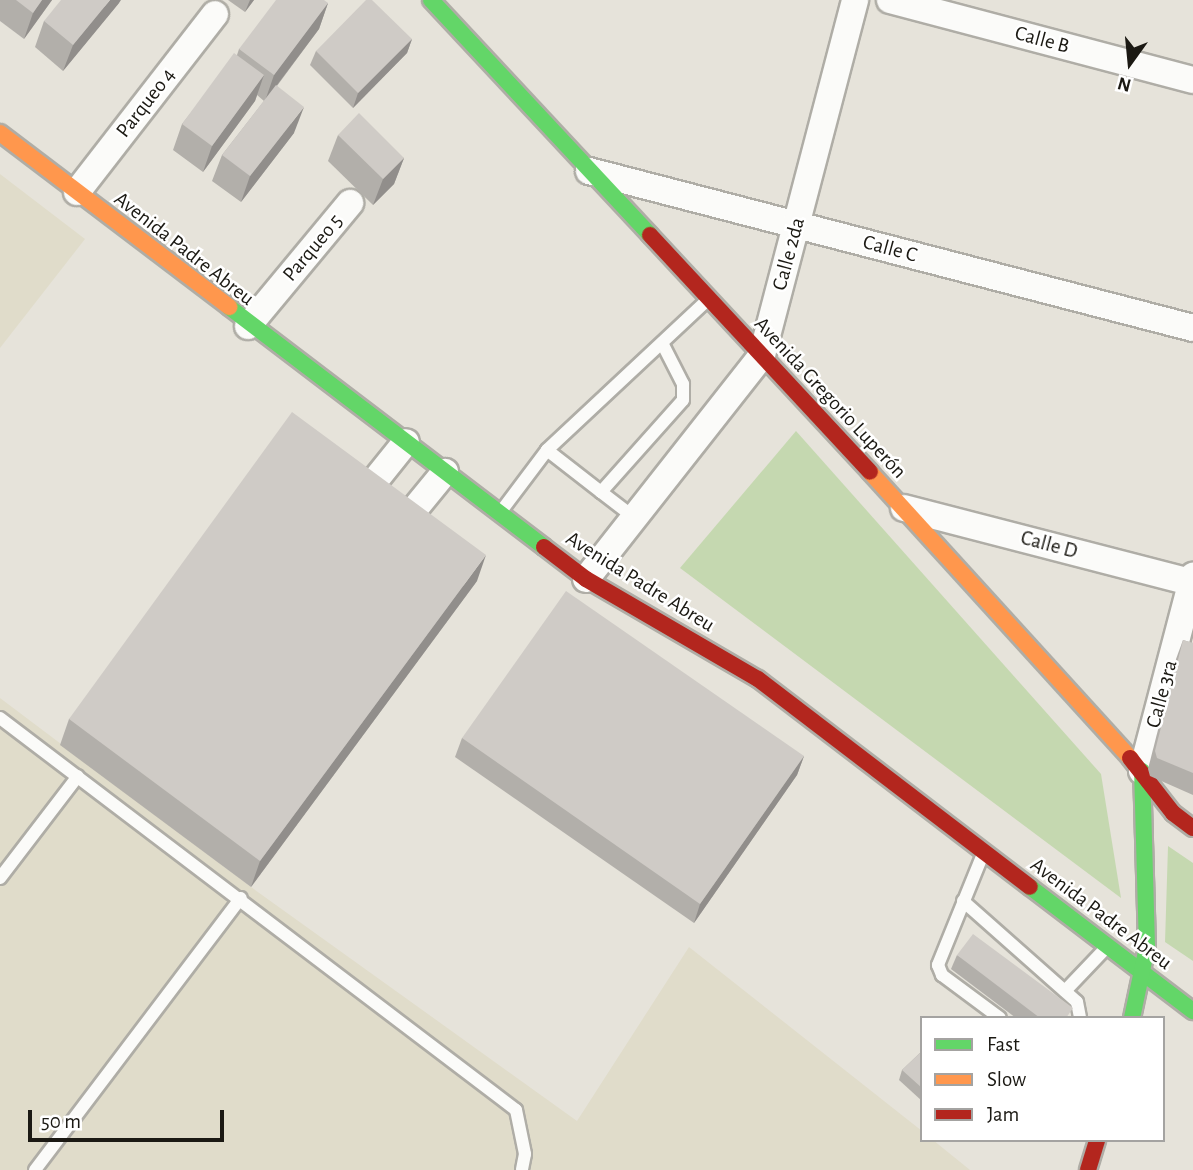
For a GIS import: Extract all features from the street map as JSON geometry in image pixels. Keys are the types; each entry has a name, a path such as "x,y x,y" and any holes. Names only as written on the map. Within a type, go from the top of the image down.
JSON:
{"main road":[{"name":"Avenida Gregorio Luperón","path":"431,0 904,508 1186,820"},
{"name":"Avenida Padre Abreu","path":"0,133 248,326 586,579 758,679 1193,1011"},
{"path":"1132,1016 1147,947 1142,771"},
{"path":"1088,1170 1096,1142"}],"street":[{"name":"Calle 2da","path":"586,579 636,519 762,355 855,0"},
{"name":"Calle B","path":"890,0 1193,80"},
{"name":"Parqueo 4","path":"77,192 215,14"},
{"name":"Calle C","path":"588,170 1193,328"},
{"name":"Parqueo 5","path":"248,326 351,203"},
{"path":"342,523 406,442"},
{"path":"379,555 445,472"},
{"name":"Calle D","path":"904,508 1192,581"},
{"name":"Calle 3ra","path":"1142,771 1192,581"}],"lane":[{"path":"500,513 547,450 663,345 709,298"},
{"path":"601,492 683,400 683,384 663,345"},
{"path":"547,450 636,519"},
{"path":"0,718 241,898 516,1110 525,1154 522,1170"},
{"path":"0,878 78,776"},
{"path":"984,852 938,965 942,975 997,1016"},
{"path":"35,1170 241,898"},
{"path":"963,901 1077,1002 1080,1016"},
{"path":"1065,991 1108,947"}],"shaded area":[{"path":"0,174 85,239 0,348"},
{"path":"0,698 251,887 577,1121 689,947 920,1129 920,1142 935,1142 970,1170 0,1170"}],"green space":[{"path":"796,431 1101,774 1121,898 680,568"},
{"path":"1168,846 1193,863 1193,961 1165,942"}],"building":[{"path":"16,0 42,0 33,13"},
{"path":"61,0 110,0 73,45 44,21"},
{"path":"276,0 324,0 328,3 274,75 239,49"},
{"path":"366,0 372,0 412,39 358,93 316,51"},
{"path":"234,53 264,75 212,146 182,124"},
{"path":"276,85 304,107 250,176 222,155"},
{"path":"359,113 404,158 383,179 338,135"},
{"path":"292,412 486,555 260,861 69,719"},
{"path":"566,591 804,756 700,904 462,738"},
{"path":"1183,640 1193,643 1193,773 1157,758 1155,751"},
{"path":"973,934 1073,1008 1067,1016 1037,1016 957,955"},
{"path":"920,1053 920,1086 902,1070"}],"traffic: fast":[{"path":"431,0 650,235"},
{"path":"229,307 544,547"},
{"path":"1132,1016 1147,947 1142,771"},
{"path":"1030,887 1193,1011"}],"traffic: slow":[{"path":"0,133 229,307"},
{"path":"870,472 1130,758"}],"traffic: jam":[{"path":"650,235 870,472"},
{"path":"544,547 586,579 758,679 1030,887"},
{"path":"1130,758 1173,813 1193,828"},
{"path":"1088,1170 1096,1142"}]}
